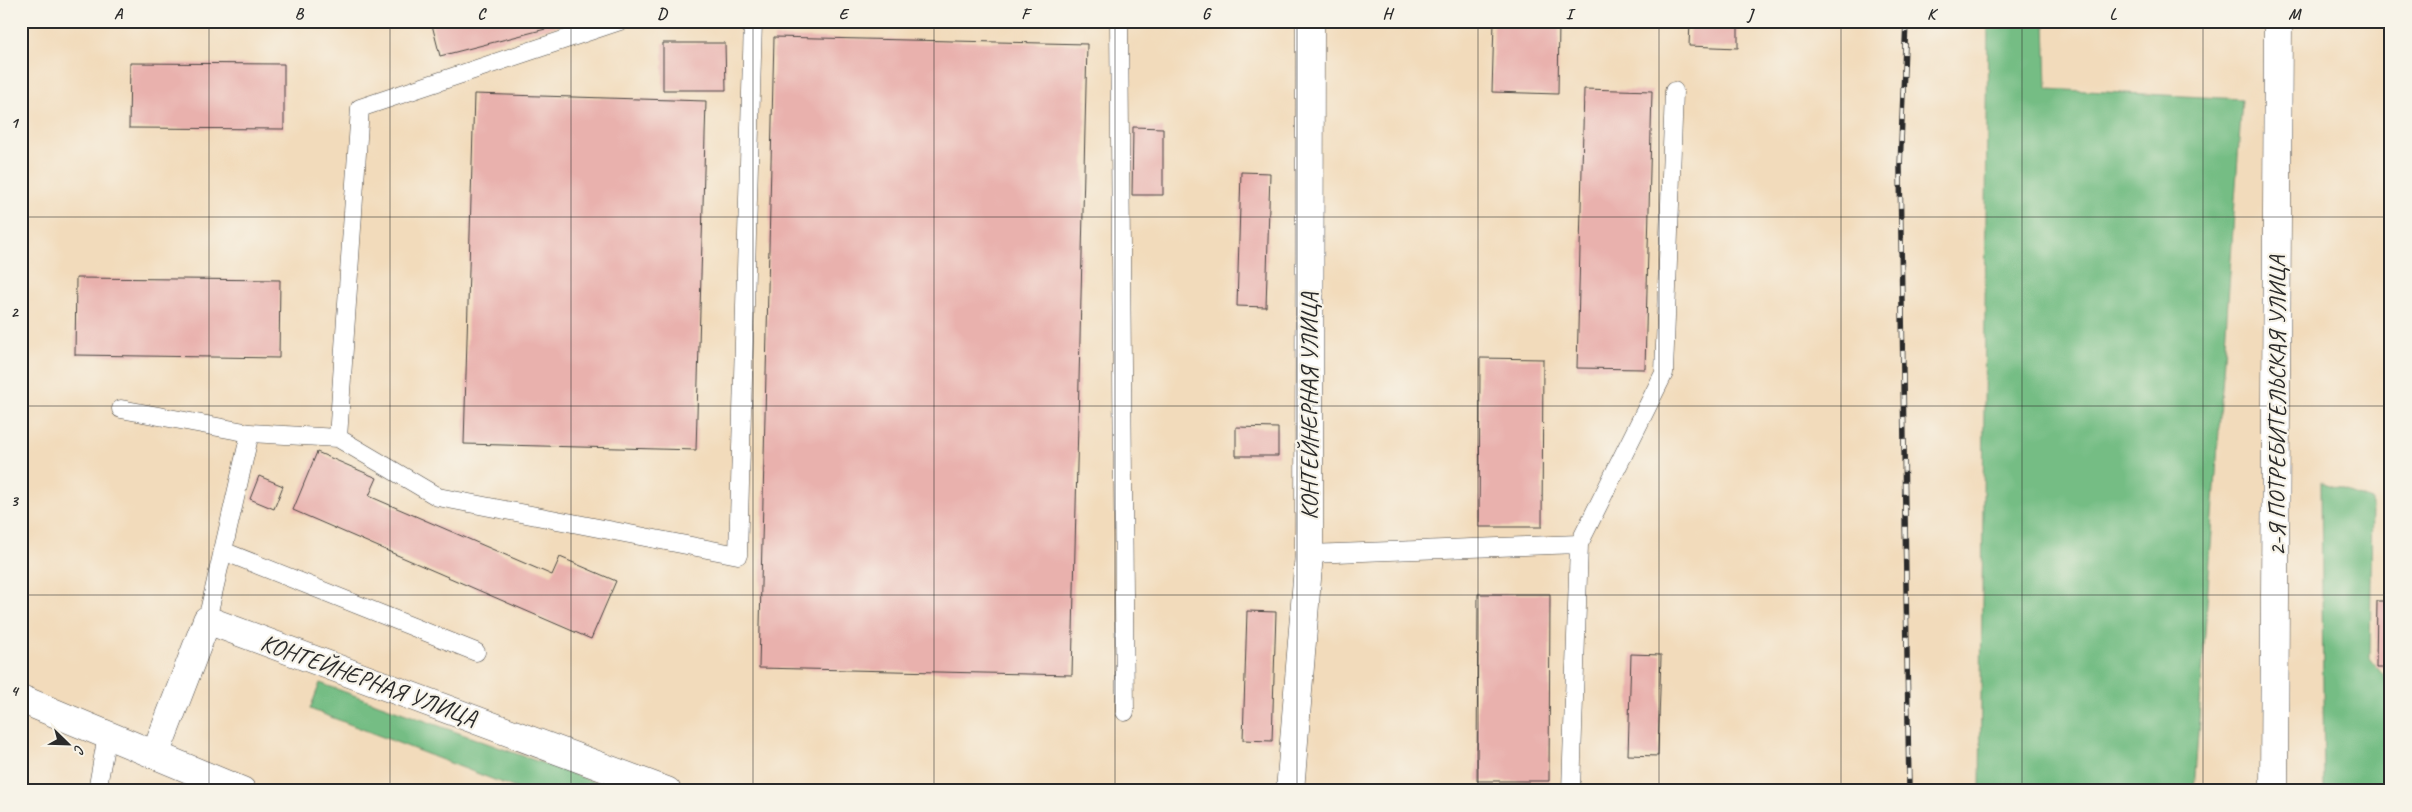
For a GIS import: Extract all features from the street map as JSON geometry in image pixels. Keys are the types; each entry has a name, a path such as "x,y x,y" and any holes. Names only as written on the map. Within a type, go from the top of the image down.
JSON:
{"street":[{"name":"КОНТЕЙНЕРНАЯ УЛИЦА","path":"1290,791 1309,554 1310,21"},
{"name":"2-Я ПОТРЕБИТЕЛЬСКАЯ УЛИЦА","path":"2274,791 2278,21"},
{"name":"КОНТЕЙНЕРНАЯ УЛИЦА","path":"207,620 667,791"},
{"path":"155,755 207,620"},
{"path":"21,699 242,791"}],"lane":[{"path":"338,438 360,108 620,21"},
{"path":"121,409 250,433 338,438 438,497 738,555 753,21"},
{"path":"1118,21 1125,712"},
{"path":"1571,791 1579,544 1664,373 1674,91"},
{"path":"207,620 250,433"},
{"path":"1309,554 1579,544"},
{"path":"223,550 476,652"},
{"path":"97,791 107,735"}],"green space":[{"path":"1988,21 2045,21 2047,89 2242,99 2194,791 1980,791"},
{"path":"2321,482 2372,500 2370,658 2391,686 2391,791 2324,791"},
{"path":"320,683 620,791 523,791 310,709"}],"building":[{"path":"431,21 560,21 561,25 440,56"},
{"path":"1494,21 1559,21 1558,94 1492,92"},
{"path":"1690,21 1738,21 1738,48 1689,46"},
{"path":"2387,29 2391,29 2391,241 2388,241"},
{"path":"774,37 1087,44 1072,675 759,668"},
{"path":"663,43 725,43 726,90 663,90"},
{"path":"130,63 284,64 284,129 129,128"},
{"path":"1584,89 1652,91 1645,369 1577,368"},
{"path":"474,94 706,101 696,450 464,444"},
{"path":"1133,127 1163,128 1163,195 1132,195"},
{"path":"1241,172 1270,173 1266,307 1237,306"},
{"path":"76,278 280,280 279,358 75,355"},
{"path":"1480,358 1543,359 1542,527 1479,527"},
{"path":"1236,427 1278,428 1278,456 1236,456"},
{"path":"317,452 377,478 369,496 552,575 560,557 616,581 591,639 293,510"},
{"path":"259,476 283,486 274,509 250,499"},
{"path":"1478,594 1550,594 1549,781 1477,781"},
{"path":"2377,601 2391,601 2391,668 2376,668"},
{"path":"1247,611 1276,612 1272,741 1243,740"},
{"path":"1631,654 1661,655 1658,756 1628,755"}],"railway":[{"path":"1906,21 1900,167 1909,791"}]}
